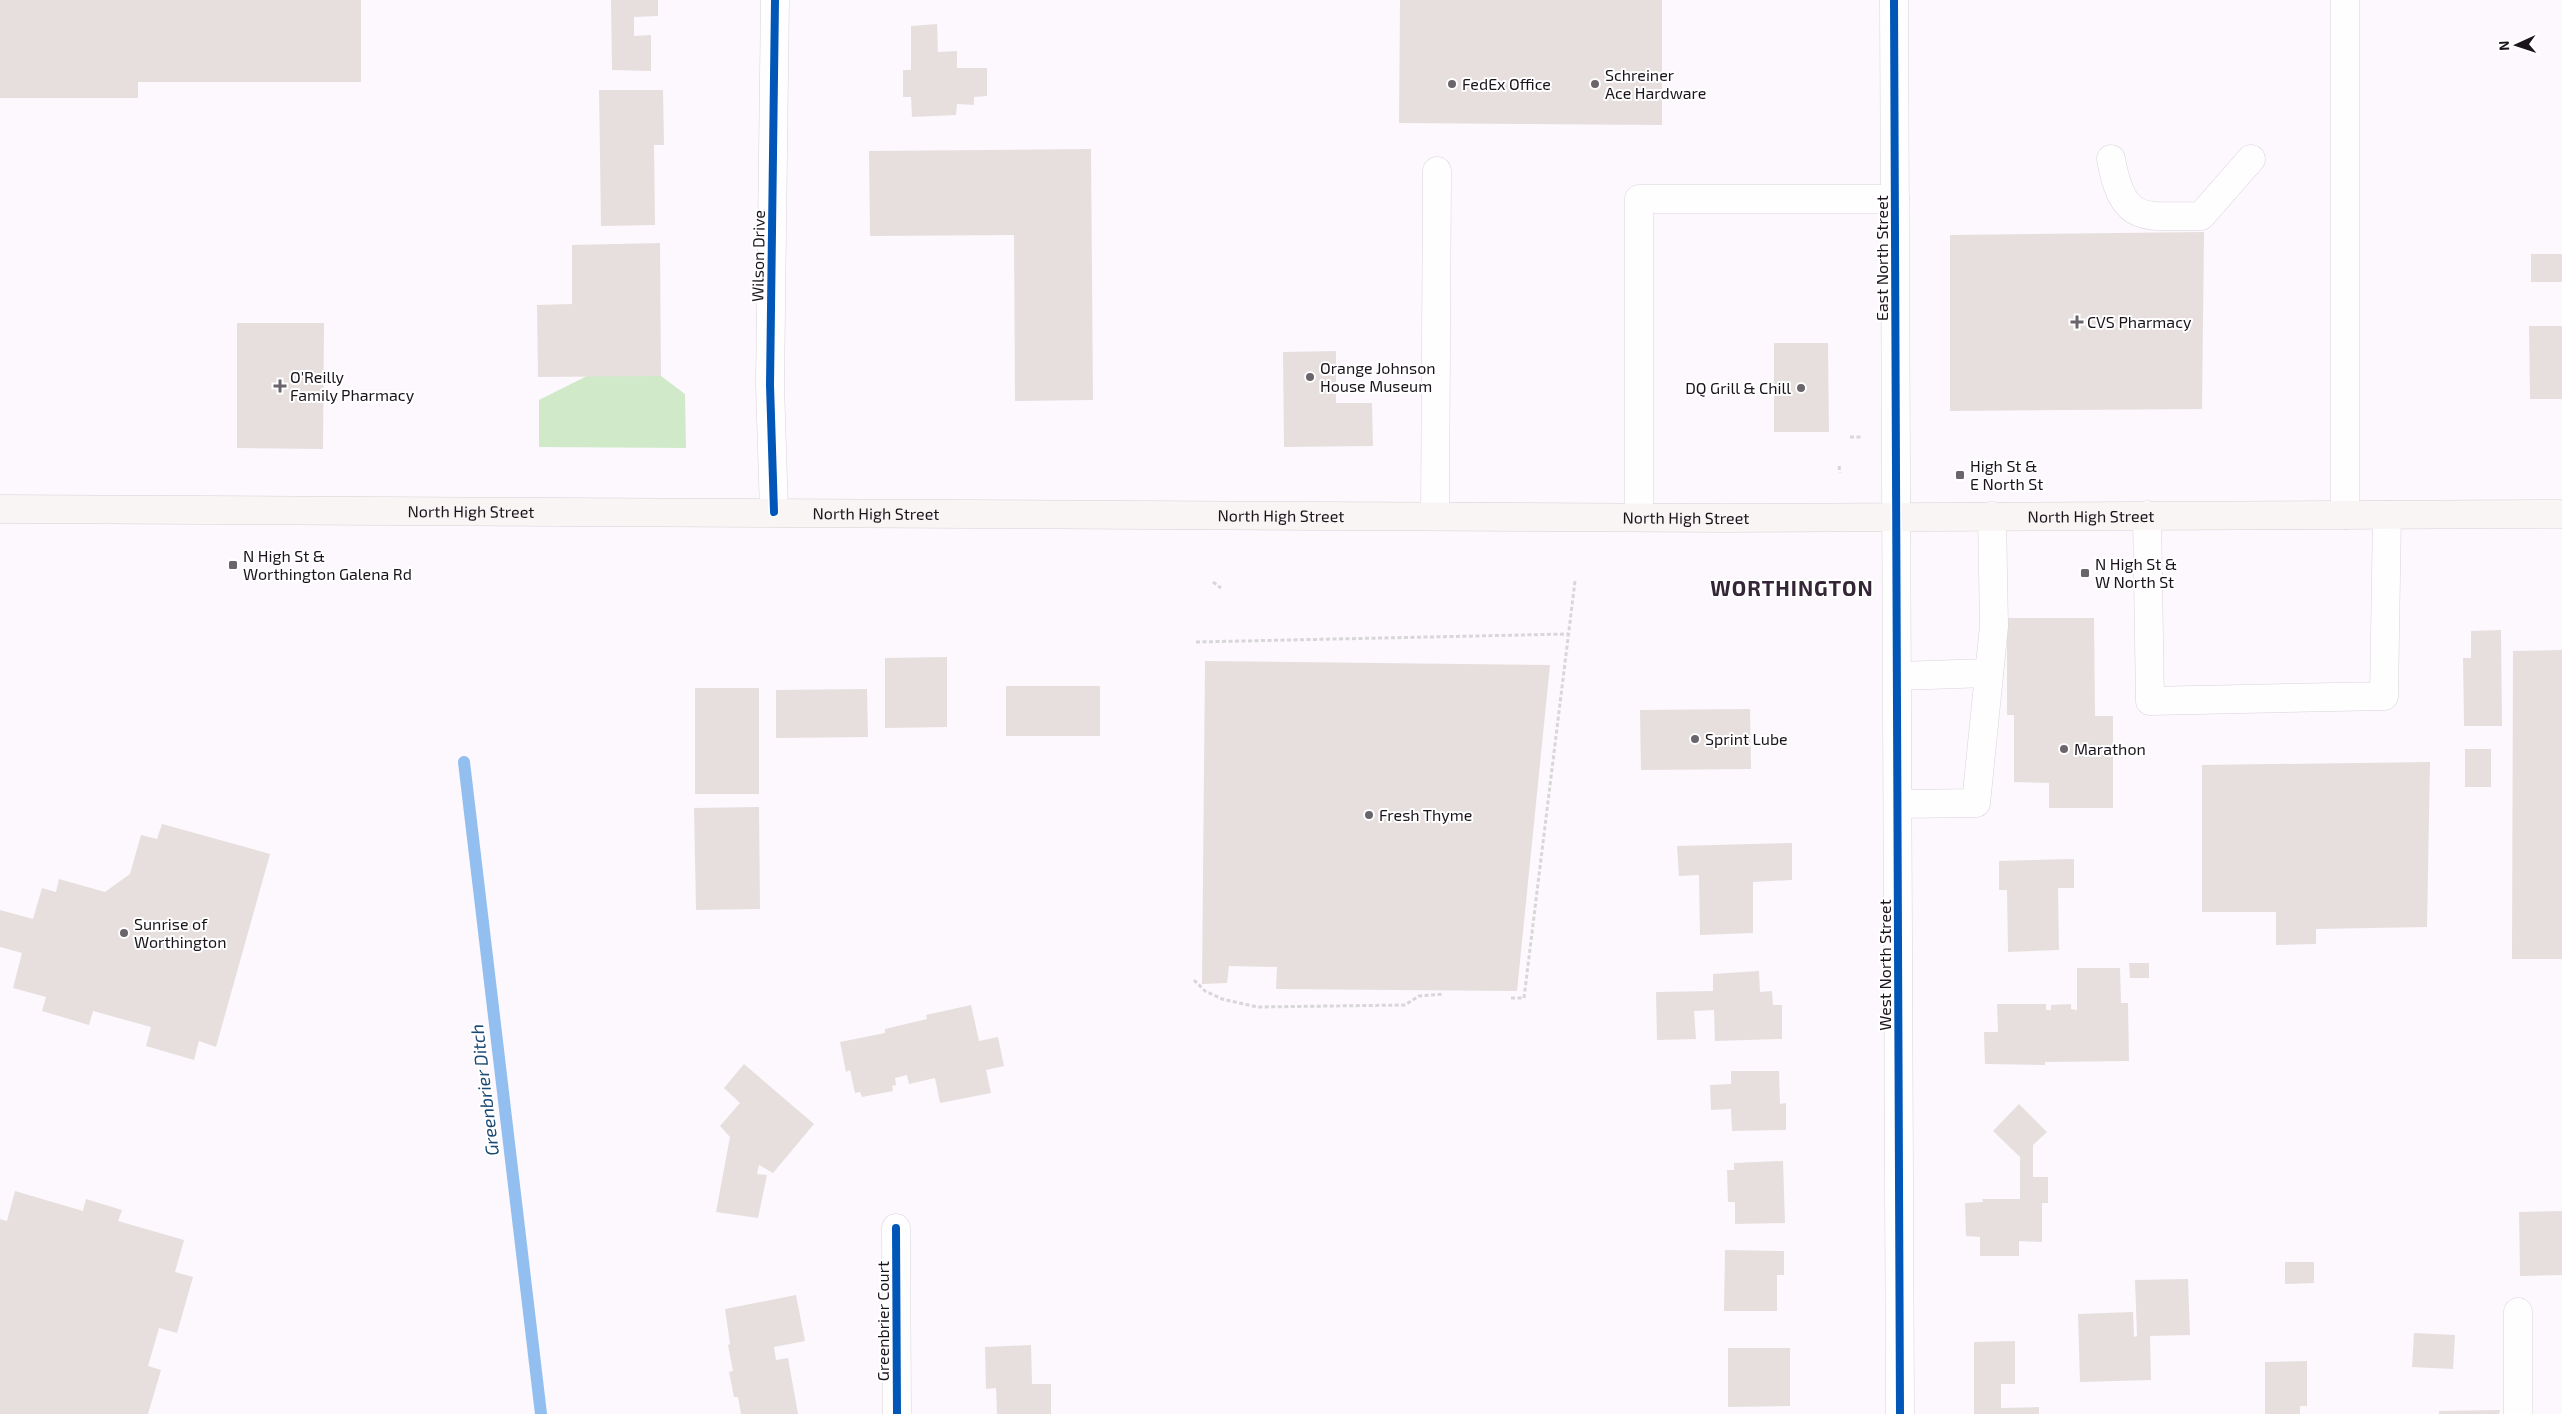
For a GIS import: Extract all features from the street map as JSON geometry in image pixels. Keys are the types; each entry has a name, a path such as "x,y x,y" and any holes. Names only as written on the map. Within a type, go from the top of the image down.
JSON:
{"main road":[{"name":"North High Street","path":"0,509 1639,517 2562,514"}],"street":[{"name":"Wilson Drive","path":"774,512 770,338 775,0"},
{"name":"East North Street","path":"1894,0 1896,516"},
{"path":"2345,0 2345,515"},
{"path":"2110,159 2115,184 2127,206 2146,216 2200,216 2251,159"},
{"path":"1435,516 1437,171"},
{"path":"1639,517 1638,199 1896,199"},
{"path":"2147,515 2150,701 2384,696 2387,515"},
{"name":"West North Street","path":"1896,516 1899,804 1900,1414"},
{"path":"1899,804 1976,803 1994,626 1992,516"},
{"path":"1898,676 1988,673"},
{"name":"Greenbrier Court","path":"896,1228 897,1414"},
{"path":"2518,1312 2518,1414"}],"path":[{"path":"1850,437 1862,437"},
{"path":"1839,466 1840,473"},
{"path":"1852,592 1854,579"},
{"path":"1511,998 1524,998 1575,581"},
{"path":"1213,582 1221,588"},
{"path":"1196,642 1568,634"},
{"path":"1194,980 1205,991 1222,999 1256,1007 1404,1005 1419,996 1444,994"}],"green space":[{"path":"587,376 661,376 685,394 686,448 539,447 539,400"}],"building":[{"path":"0,0 361,0 361,82 138,82 138,98 0,98"},
{"path":"611,0 658,0 658,16 634,17 634,36 651,35 651,71 612,70"},
{"path":"1400,0 1662,0 1662,125 1399,123"},
{"path":"937,24 938,52 957,51 957,68 987,68 987,96 974,97 974,105 957,104 956,115 912,117 911,97 903,97 903,70 911,70 911,26"},
{"path":"599,90 663,90 664,145 654,145 655,225 601,226"},
{"path":"1091,149 1093,400 1015,401 1014,235 870,236 869,151"},
{"name":"CVS Pharmacy","path":"2204,232 2202,409 1950,411 1950,235"},
{"path":"660,243 661,376 538,377 537,305 572,304 572,245"},
{"path":"2531,254 2562,254 2562,282 2531,282"},
{"name":"O'Reilly Family Pharmacy","path":"237,323 324,323 323,449 237,448"},
{"path":"2529,326 2562,326 2562,399 2530,399"},
{"name":"DQ Grill & Chill","path":"1774,343 1828,343 1829,432 1774,432"},
{"name":"Orange Johnson House Museum","path":"1336,351 1336,403 1372,403 1373,446 1284,447 1283,352"},
{"path":"2007,618 2094,618 2095,716 2113,716 2113,808 2049,808 2049,783 2014,782 2014,715 2007,715"},
{"path":"2501,630 2502,726 2464,726 2463,658 2471,658 2471,631"},
{"path":"2562,650 2562,959 2512,959 2513,651"},
{"path":"947,657 947,727 885,728 885,658"},
{"name":"Fresh Thyme","path":"1205,661 1550,665 1517,991 1276,989 1277,967 1229,966 1227,983 1202,984"},
{"path":"1006,686 1100,686 1100,736 1006,736"},
{"path":"695,688 759,688 759,794 695,794"},
{"path":"867,689 868,737 776,738 776,690"},
{"name":"Sprint Lube","path":"1750,709 1751,769 1641,770 1640,710"},
{"path":"2465,749 2491,749 2491,787 2465,787"},
{"path":"2430,762 2427,927 2316,929 2316,944 2276,945 2276,912 2202,912 2202,765"},
{"path":"759,807 760,909 696,910 694,808"},
{"name":"Sunrise of Worthington","path":"162,824 270,854 216,1047 199,1041 194,1060 146,1046 151,1027 93,1011 89,1025 42,1011 46,997 13,988 22,953 0,947 0,910 33,919 42,888 56,892 59,879 105,892 130,874 141,835 157,839"},
{"path":"1792,843 1792,880 1753,882 1753,933 1700,935 1699,875 1679,876 1677,846"},
{"path":"2074,859 2074,888 2058,888 2059,950 2008,952 2007,890 1999,890 1999,861"},
{"path":"2129,963 2149,963 2149,978 2130,978"},
{"path":"2077,968 2120,968 2121,1003 2128,1003 2129,1061 2045,1062 2045,1065 1985,1064 1984,1032 1998,1032 1997,1004 2046,1004 2046,1010 2051,1010 2051,1005 2071,1004 2071,1009 2077,1010"},
{"path":"1759,971 1760,992 1772,991 1773,1005 1782,1005 1782,1039 1715,1041 1714,1010 1694,1011 1696,1039 1657,1040 1656,992 1713,991 1713,974"},
{"path":"971,1005 979,1041 998,1037 1004,1066 986,1070 991,1093 940,1103 935,1078 909,1084 907,1075 895,1078 896,1085 892,1086 893,1091 862,1097 860,1092 855,1093 850,1070 846,1072 840,1042 885,1033 885,1029 927,1019 926,1015"},
{"path":"744,1064 814,1124 773,1173 759,1165 757,1174 767,1175 758,1218 716,1212 730,1137 720,1126 740,1103 724,1088"},
{"path":"1731,1071 1779,1071 1780,1104 1786,1103 1786,1130 1732,1131 1731,1109 1711,1110 1710,1085 1731,1084"},
{"path":"2019,1104 2047,1132 2033,1145 2033,1177 2048,1177 2048,1203 2042,1203 2042,1242 2019,1241 2019,1256 1980,1256 1980,1237 1966,1236 1965,1203 1983,1202 1982,1199 2020,1199 2020,1157 1993,1131"},
{"path":"1783,1161 1785,1223 1735,1224 1735,1202 1728,1202 1727,1170 1734,1170 1734,1163"},
{"path":"15,1191 83,1211 86,1199 122,1210 118,1221 184,1240 175,1272 193,1277 177,1333 159,1328 148,1366 161,1370 148,1414 0,1414 0,1219 7,1221"},
{"path":"2562,1211 2562,1275 2520,1276 2519,1212"},
{"path":"1725,1250 1784,1251 1784,1275 1777,1275 1777,1311 1724,1311"},
{"path":"2285,1262 2314,1262 2314,1283 2285,1284"},
{"path":"2188,1279 2190,1335 2150,1336 2151,1380 2080,1382 2078,1314 2133,1312 2134,1337 2137,1336 2135,1280"},
{"path":"796,1295 805,1341 774,1347 776,1360 788,1358 798,1414 741,1414 738,1397 734,1397 729,1372 733,1371 728,1345 730,1344 725,1309"},
{"path":"2414,1333 2455,1335 2453,1369 2412,1367"},
{"path":"2015,1341 2015,1384 2001,1384 2001,1408 2039,1407 2039,1414 1974,1414 1974,1342"},
{"path":"1031,1345 1032,1384 1051,1384 1051,1414 997,1414 996,1388 986,1389 985,1347"},
{"path":"1728,1348 1790,1348 1790,1406 1728,1407"},
{"path":"2307,1361 2307,1406 2300,1406 2300,1414 2265,1414 2265,1362"},
{"path":"2500,1410 2499,1414 2439,1414 2439,1411"}],"waterway":[{"name":"Greenbrier Ditch","path":"464,762 541,1414"}],"cycle path":[{"path":"774,512 770,385 775,0"},
{"path":"1894,0 1900,1414"},
{"path":"896,1228 897,1414"}],"place":[{"name":"FedEx Office","path":"1452,84"},
{"name":"Schreiner Ace Hardware","path":"1595,84"},
{"name":"CVS Pharmacy","path":"2077,322"},
{"name":"Orange Johnson House Museum","path":"1310,377"},
{"name":"O'Reilly Family Pharmacy","path":"280,386"},
{"name":"DQ Grill & Chill","path":"1801,388"},
{"name":"High St & E North St","path":"1960,475"},
{"name":"N High St & Worthington Galena Rd","path":"233,565"},
{"name":"N High St & W North St","path":"2085,573"},
{"name":"Sprint Lube","path":"1695,739"},
{"name":"Marathon","path":"2064,749"},
{"name":"Fresh Thyme","path":"1369,815"},
{"name":"Sunrise of Worthington","path":"124,933"}],"district":[{"name":"WORTHINGTON","path":"1792,589"}]}
